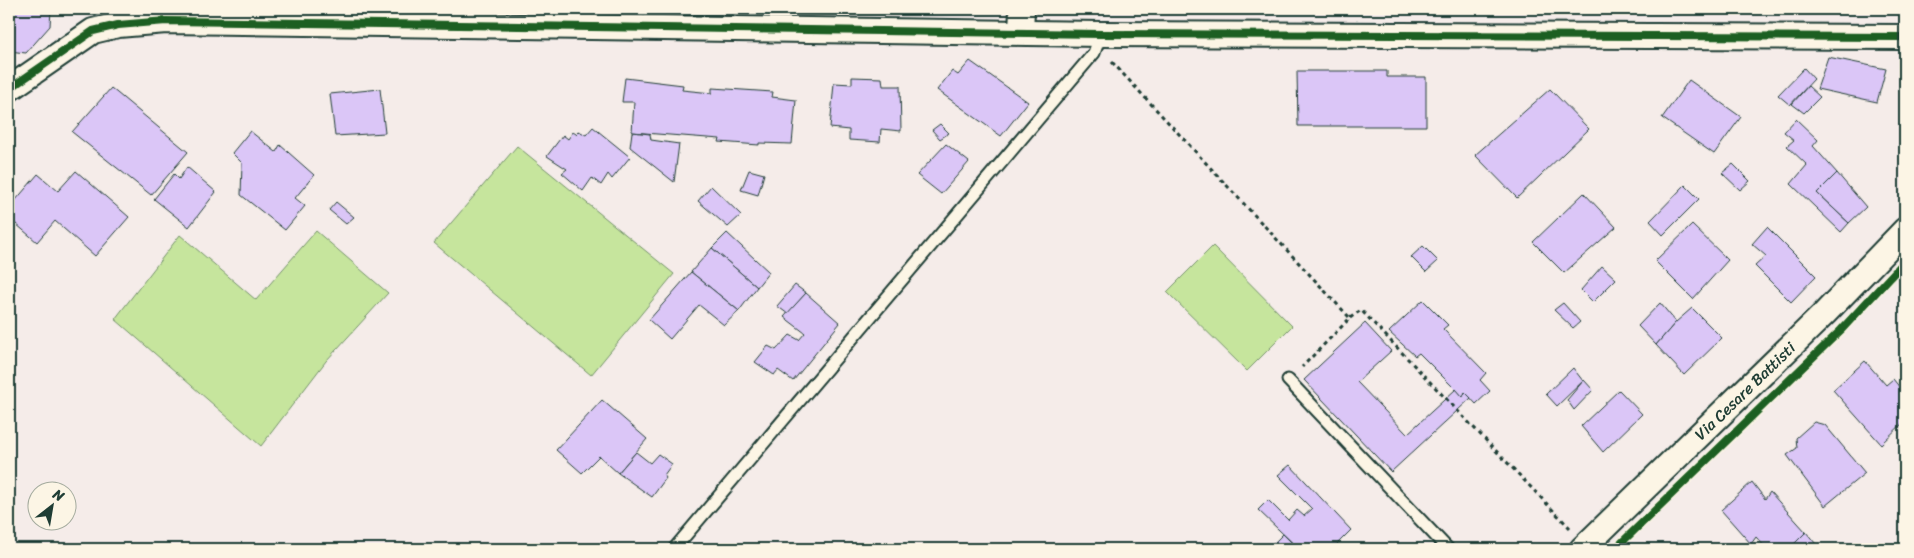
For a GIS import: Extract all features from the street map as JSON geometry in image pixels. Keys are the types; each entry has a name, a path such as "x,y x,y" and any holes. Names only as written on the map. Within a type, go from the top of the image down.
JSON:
{"street":[{"path":"9,89 93,31 118,24 166,21 1021,20 1101,34 1905,37"},
{"name":"Via Cesare Battisti","path":"1584,547 1825,313 1905,230"}],"lane":[{"path":"674,549 1094,53 1101,34"},
{"path":"1288,380 1448,549"}],"path":[{"path":"1101,34 1113,65 1350,318"},
{"path":"1288,380 1350,318 1361,310 1584,547"}],"green space":[{"path":"517,146 674,274 591,375 434,243"},
{"path":"316,231 388,293 326,361 261,446 115,319 180,235 256,300"},
{"path":"1213,246 1292,326 1247,371 1167,292"}],"building":[{"path":"9,9 51,9 50,26 26,53 9,51"},
{"path":"452,9 474,9 473,13"},
{"path":"1596,9 1648,9 1648,12 1596,12"},
{"path":"1693,9 1741,9 1741,14"},
{"path":"1828,57 1886,69 1877,102 1817,89"},
{"path":"970,61 1028,102 1001,136 937,90 952,71 958,75"},
{"path":"1804,68 1814,79 1790,105 1778,95"},
{"path":"1297,71 1387,71 1387,77 1426,77 1426,126 1298,126"},
{"path":"852,77 882,78 883,86 900,86 901,131 881,129 880,142 849,140 849,130 830,128 834,83 852,84"},
{"path":"625,78 683,85 682,90 712,93 712,88 773,92 772,97 796,100 792,144 759,143 759,145 719,142 720,139 632,132 634,102 622,102"},
{"path":"1689,80 1741,117 1714,154 1662,118"},
{"path":"1808,86 1820,97 1804,113 1792,104"},
{"path":"111,88 188,152 151,195 72,132"},
{"path":"380,89 385,133 335,136 330,94"},
{"path":"1550,89 1589,129 1517,198 1475,155"},
{"path":"1796,119 1818,140 1813,146 1837,173 1817,193 1849,223 1841,232 1791,184 1807,165 1787,146 1794,140 1784,132"},
{"path":"940,124 949,133 940,139 932,130"},
{"path":"593,127 630,157 612,179 608,174 601,185 592,178 583,191 562,173 567,169 547,156 563,135 568,139 573,132 576,134 579,131 586,135"},
{"path":"250,131 276,152 280,145 314,175 295,198 305,206 285,230 241,195 242,163 232,153"},
{"path":"632,132 650,134 651,140 679,144 674,182 630,147"},
{"path":"946,144 969,162 941,194 917,175"},
{"path":"1733,164 1750,181 1740,190 1722,173"},
{"path":"187,167 216,192 189,227 154,199 174,174 179,179"},
{"path":"749,170 764,174 758,195 741,190"},
{"path":"76,171 129,217 95,256 55,221 37,242 9,218 9,208 38,174 58,191"},
{"path":"1837,173 1866,207 1849,223 1817,193"},
{"path":"1685,185 1699,199 1663,235 1650,221"},
{"path":"711,186 741,215 728,227 698,201"},
{"path":"1584,193 1616,227 1564,273 1533,242"},
{"path":"336,202 354,217 346,224 329,210"},
{"path":"1692,225 1728,260 1693,299 1655,261"},
{"path":"1767,227 1816,276 1791,302 1755,266 1766,256 1752,244"},
{"path":"727,233 769,272 757,287 712,248"},
{"path":"1423,246 1438,261 1426,272 1411,257"},
{"path":"712,248 757,287 739,311 691,272"},
{"path":"1602,266 1616,279 1593,302 1581,290"},
{"path":"691,272 739,311 724,325 699,305 670,339 649,320"},
{"path":"795,285 806,293 788,314 777,306"},
{"path":"806,293 840,323 793,381 778,370 774,375 755,362 768,346 776,350 790,335 799,340 805,333 784,317"},
{"path":"1423,300 1448,325 1443,329 1486,373 1480,380 1490,391 1476,404 1465,392 1463,397 1419,353 1415,356 1389,332"},
{"path":"1563,303 1580,322 1573,328 1554,310"},
{"path":"1660,303 1676,322 1656,345 1638,326"},
{"path":"1692,308 1722,338 1684,375 1656,345 1676,322"},
{"path":"1365,323 1391,351 1357,382 1407,434 1456,389 1463,397 1465,392 1471,398 1391,472 1304,380"},
{"path":"1865,361 1886,385 1893,379 1905,394 1905,421 1881,444 1833,390"},
{"path":"1573,368 1583,381 1557,406 1546,394"},
{"path":"1584,380 1593,390 1574,410 1567,400"},
{"path":"1619,390 1642,414 1603,452 1581,426"},
{"path":"602,400 647,439 618,473 599,456 582,473 556,450"},
{"path":"1814,422 1825,425 1865,473 1825,506 1787,455 1797,448 1796,438"},
{"path":"636,452 650,463 658,454 672,464 664,475 666,478 652,497 618,473"},
{"path":"1290,465 1351,530 1332,549 1299,549 1258,510 1268,500 1288,520 1297,510 1304,516 1312,509 1278,475"},
{"path":"1752,482 1765,499 1770,492 1806,532 1789,549 1767,549 1756,537 1751,544 1721,510"},
{"path":"1806,532 1820,549 1789,549"},
{"path":"1283,534 1298,549 1268,549"}],"cycle path":[{"path":"9,89 93,31 118,25 166,21 1101,34 1905,37"},
{"path":"1615,549 1841,330 1905,261"}]}
